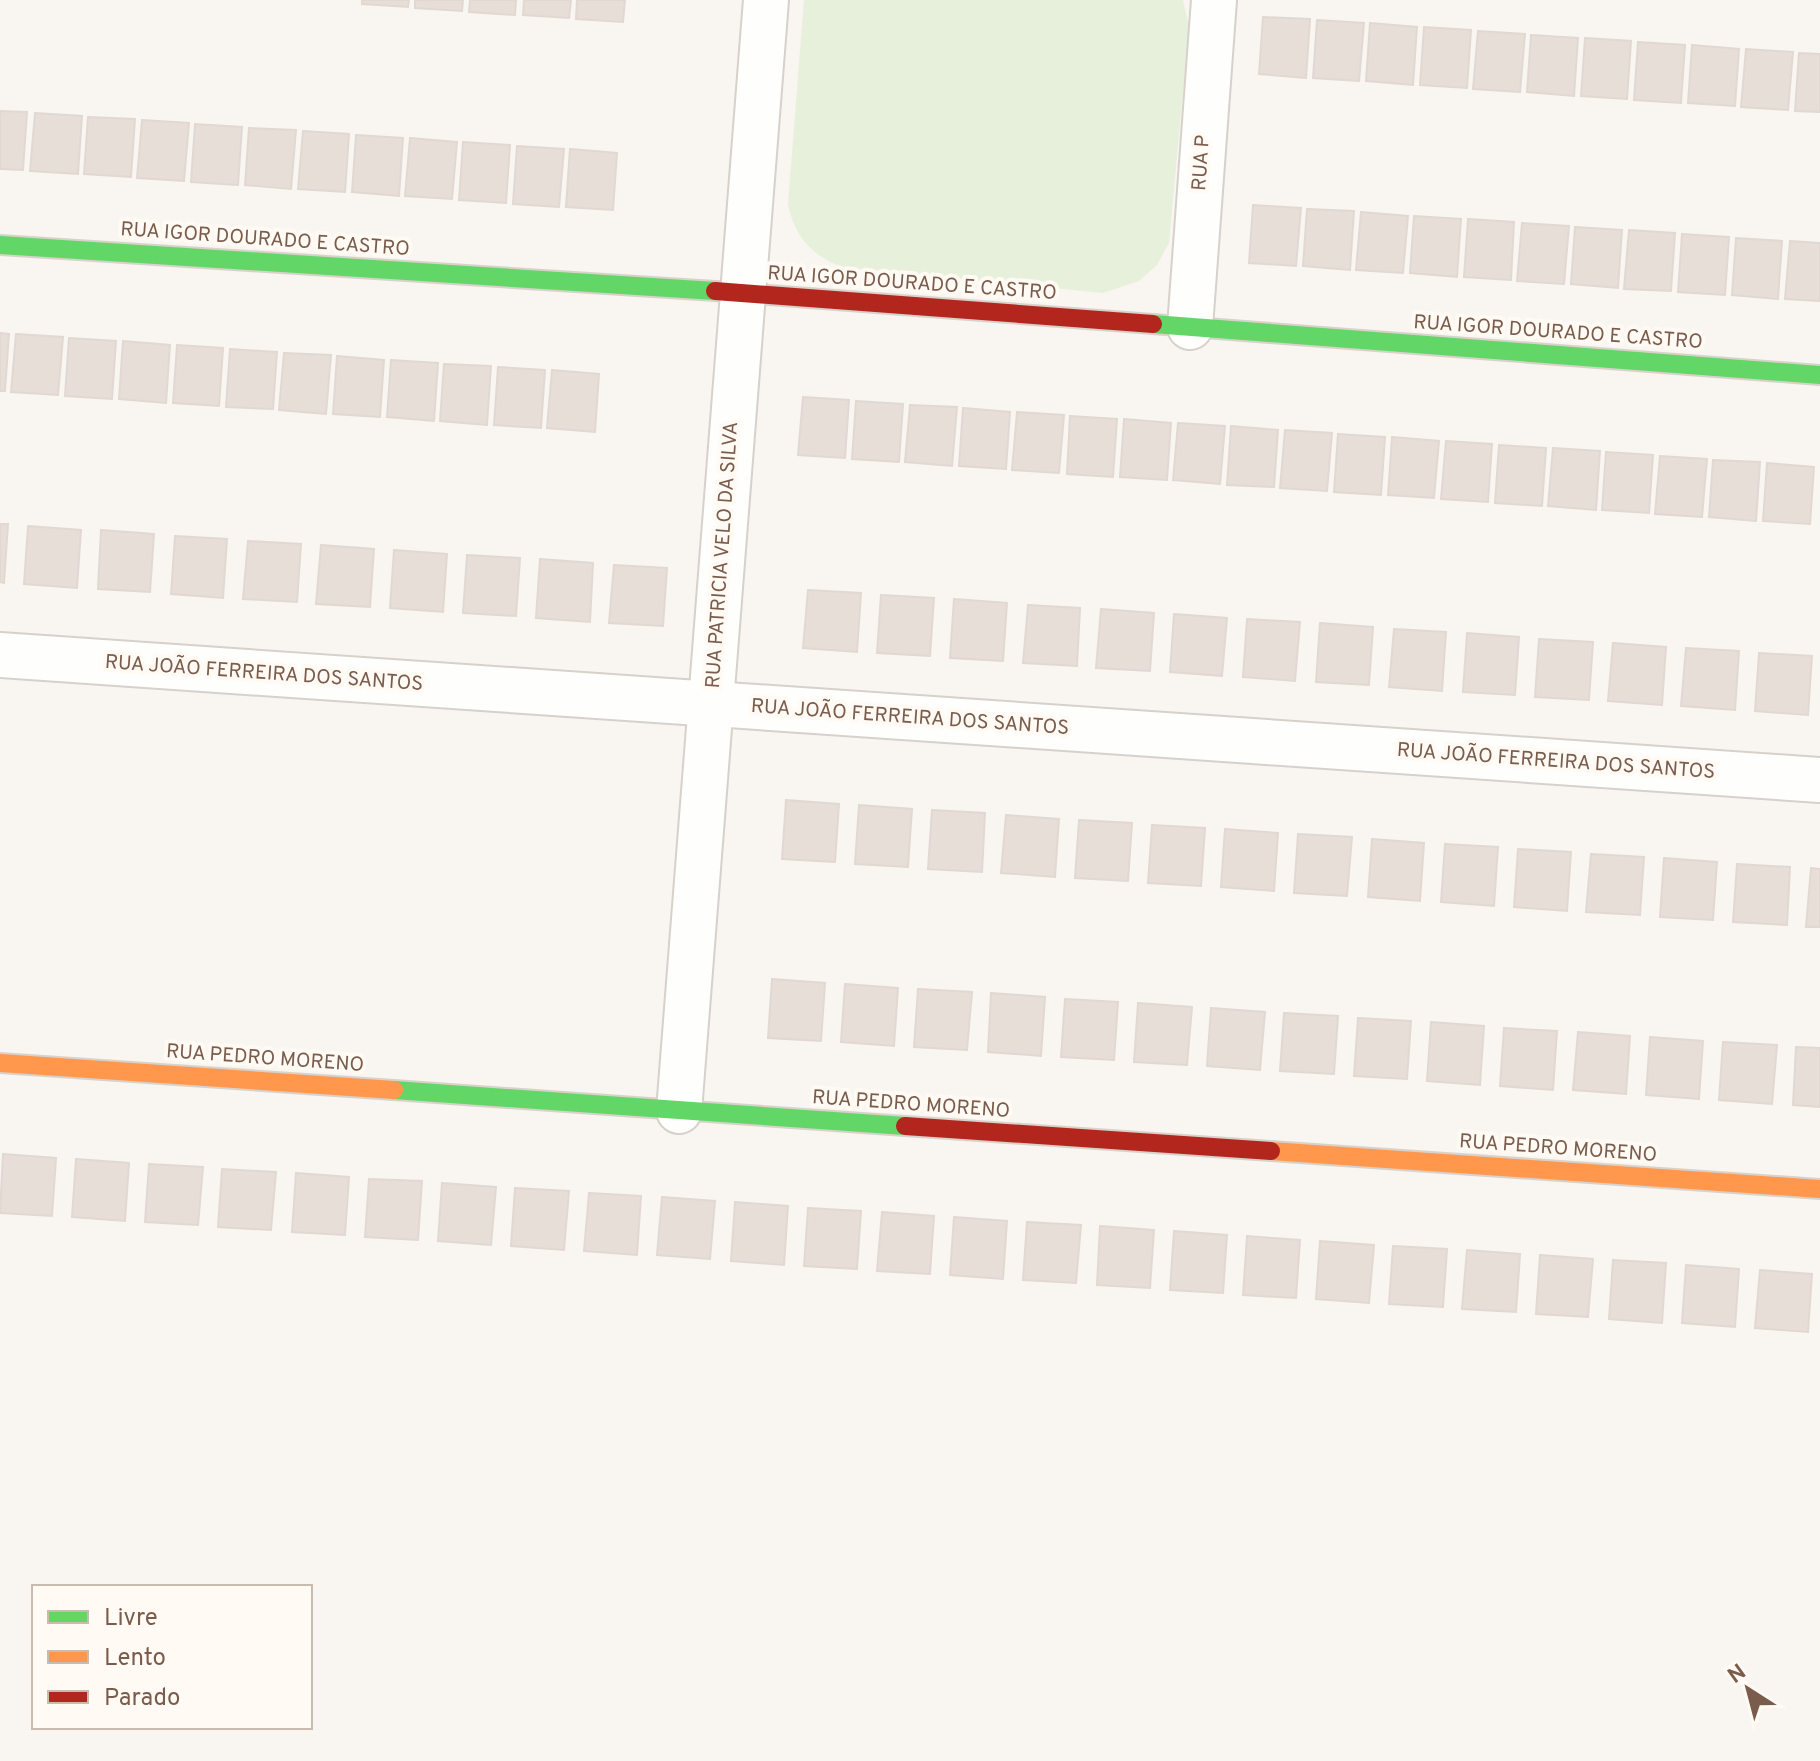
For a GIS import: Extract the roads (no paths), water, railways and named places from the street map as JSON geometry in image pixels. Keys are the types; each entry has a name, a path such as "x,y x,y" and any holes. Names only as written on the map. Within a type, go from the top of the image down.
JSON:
{"street":[{"name":"RUA PATRICIA VELO DA SILVA","path":"679,1111 766,0"},
{"name":"RUA P","path":"1190,327 1214,0"},
{"name":"RUA IGOR DOURADO E CASTRO","path":"0,245 743,293 1820,375"},
{"name":"RUA JOÃO FERREIRA DOS SANTOS","path":"0,655 1820,780"},
{"name":"RUA PEDRO MORENO","path":"0,1063 1820,1189"}]}
